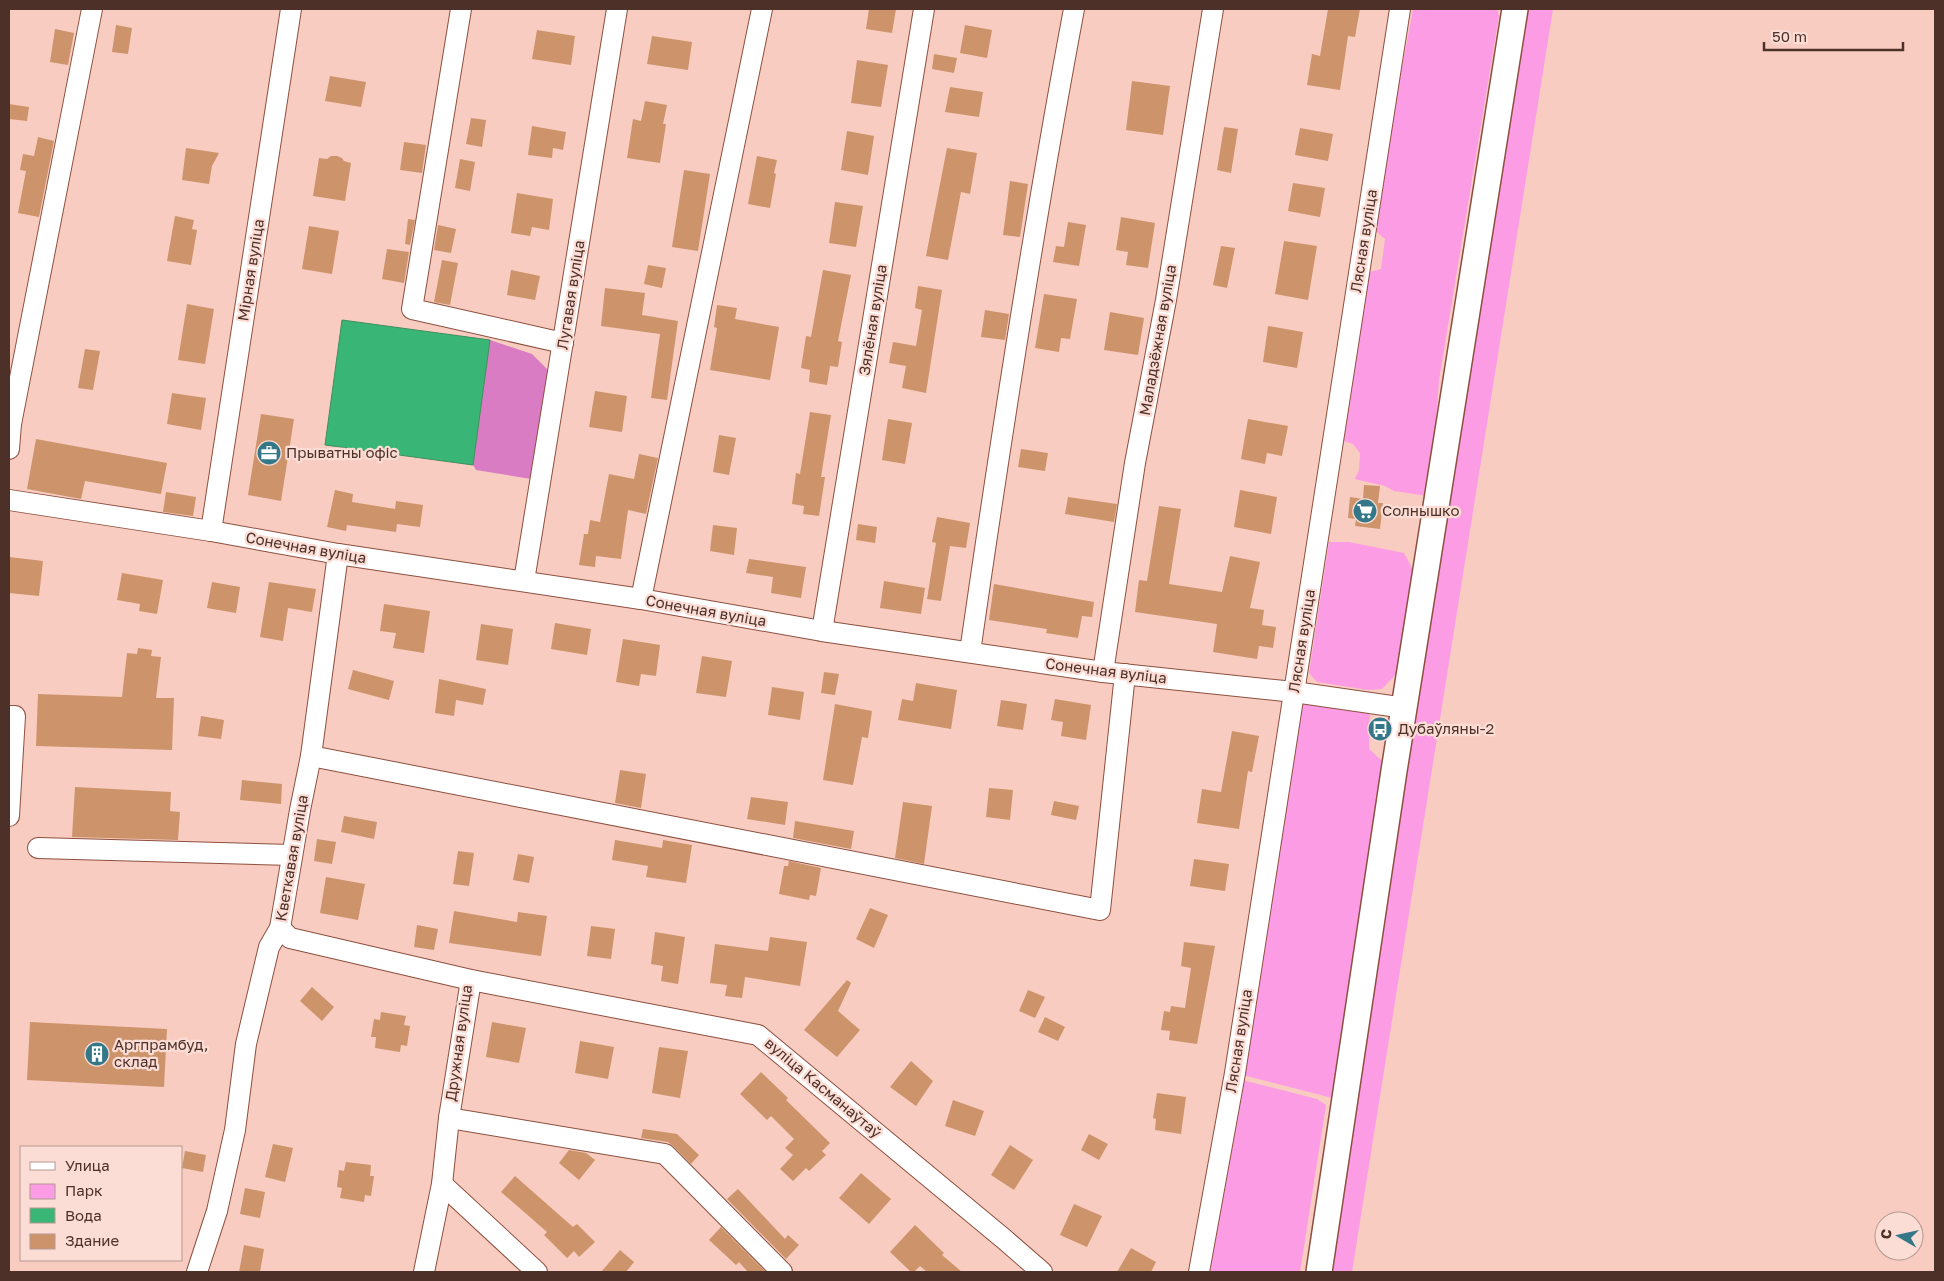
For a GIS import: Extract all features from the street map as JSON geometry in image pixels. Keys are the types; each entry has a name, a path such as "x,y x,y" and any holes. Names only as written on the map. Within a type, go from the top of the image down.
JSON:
{"main road":[{"path":"1319,1272 1405,708 1515,9"}],"street":[{"path":"11,424 92,9"},
{"name":"Мірная вуліца","path":"211,532 292,9"},
{"path":"462,9 412,309 563,343"},
{"name":"Лугавая вуліца","path":"524,581 617,9"},
{"path":"641,599 762,9"},
{"name":"Зялёная вуліца","path":"822,631 924,9"},
{"path":"970,652 1001,434 1052,125 1074,9"},
{"name":"Маладзёжная вуліца","path":"1103,672 1135,464 1166,300 1213,9"},
{"name":"Лясная вуліца","path":"1199,1272 1235,1073 1400,9"},
{"path":"9,384 12,402 9,449"},
{"name":"Сонечная вуліца","path":"9,500 338,554 641,599 822,631 1103,672 1294,692 1405,708"},
{"name":"Кветкавая вуліца","path":"198,1272 217,1211 235,1130 246,1044 268,947 280,928 311,756 338,554"},
{"path":"311,756 1100,910 1124,674"},
{"path":"9,716 15,716 9,816"},
{"path":"38,848 292,855"},
{"name":"Дружная вуліца","path":"280,928 290,938 328,945 471,980 449,1118 442,1184 424,1272"},
{"name":"вуліца Касманаўтаў","path":"471,980 758,1035 1042,1272"},
{"path":"449,1118 665,1154 782,1272"},
{"path":"442,1184 537,1272"}],"green space":[{"path":"1413,9 1497,9 1499,16 1439,380 1432,476 1427,496 1394,491 1385,486 1355,479 1359,470 1360,453 1353,444 1340,440 1366,273 1381,269 1385,239 1372,228"},
{"path":"1515,9 1553,9 1352,1272 1319,1272 1344,1101 1235,1073 1294,692 1370,702 1369,749 1393,771"},
{"path":"1329,542 1349,542 1404,553 1415,574 1398,672 1382,689 1368,690 1317,682 1309,673"},
{"path":"1238,1079 1317,1099 1326,1105 1300,1272 1203,1272"}],"shaded area":[{"path":"490,340 532,354 549,371 531,479 476,470 473,465"}],"water":[{"path":"342,320 490,340 473,465 325,445"}],"building":[{"path":"869,9 896,9 892,33 866,29"},
{"path":"1328,9 1360,9 1355,37 1348,36 1340,90 1307,85 1312,54 1320,56"},
{"path":"116,25 132,28 128,54 112,52"},
{"path":"965,25 992,30 987,58 960,53"},
{"path":"55,29 74,33 68,65 50,62"},
{"path":"537,30 575,36 571,65 532,59"},
{"path":"652,36 692,42 688,70 647,64"},
{"path":"934,54 957,58 954,73 932,69"},
{"path":"857,60 888,65 881,107 851,103"},
{"path":"330,76 366,82 361,107 325,101"},
{"path":"1132,81 1170,86 1163,135 1126,130"},
{"path":"950,87 983,92 979,117 945,112"},
{"path":"645,101 667,105 663,124 666,124 660,163 627,158 633,119 641,121"},
{"path":"9,104 29,107 27,121 9,119"},
{"path":"471,118 486,120 482,147 466,144"},
{"path":"532,126 566,132 563,150 553,148 552,158 528,155"},
{"path":"1224,127 1238,129 1231,173 1217,170"},
{"path":"1300,128 1333,134 1328,161 1295,155"},
{"path":"847,131 874,136 868,175 841,170"},
{"path":"38,137 54,141 39,217 18,213 26,171 20,170 23,154 34,156"},
{"path":"404,142 426,145 422,173 400,170"},
{"path":"186,148 219,153 212,166 209,184 182,180"},
{"path":"947,148 977,153 970,194 961,192 948,260 926,256"},
{"path":"331,156 337,156 351,163 345,201 313,196 319,158 327,159"},
{"path":"757,156 777,160 770,208 748,204"},
{"path":"460,159 475,162 470,191 455,188"},
{"path":"684,170 710,174 698,251 672,247"},
{"path":"1010,181 1028,184 1020,237 1003,235"},
{"path":"1293,183 1325,188 1320,217 1288,211"},
{"path":"517,193 553,199 549,230 532,227 530,236 511,233"},
{"path":"835,202 863,206 856,247 829,243"},
{"path":"175,216 194,220 192,229 197,230 191,265 167,261"},
{"path":"1121,217 1155,223 1148,268 1126,265 1128,252 1116,250"},
{"path":"408,219 415,220 410,245 405,244"},
{"path":"1068,222 1086,225 1079,266 1053,262 1056,246 1064,247"},
{"path":"438,225 456,229 451,253 434,250"},
{"path":"309,226 339,231 332,274 302,269"},
{"path":"1284,241 1317,246 1308,300 1275,294"},
{"path":"1221,246 1235,248 1227,288 1213,285"},
{"path":"387,249 409,252 404,283 382,279"},
{"path":"442,260 458,263 450,305 434,302"},
{"path":"648,265 666,268 662,288 644,284"},
{"path":"511,270 540,276 535,300 507,295"},
{"path":"823,270 851,275 838,341 842,342 838,367 830,366 827,385 809,382 810,370 801,368 806,336 811,337"},
{"path":"918,286 942,290 926,393 902,388 906,366 889,363 893,342 916,346 922,310 915,308"},
{"path":"605,288 645,293 642,315 678,321 667,400 651,398 660,334 601,326"},
{"path":"1044,294 1077,299 1070,339 1061,338 1059,352 1035,348"},
{"path":"187,304 214,309 205,364 178,360"},
{"path":"717,305 737,308 735,319 779,327 770,380 710,370 717,328 714,327"},
{"path":"985,310 1009,314 1005,340 981,337"},
{"path":"1110,312 1144,318 1138,355 1104,350"},
{"path":"1268,326 1303,332 1297,368 1263,362"},
{"path":"85,349 100,351 93,390 78,388"},
{"path":"595,391 627,396 622,432 589,427"},
{"path":"172,393 206,398 201,430 167,424"},
{"path":"810,412 831,415 821,477 825,477 819,516 803,514 804,506 792,504 796,473 800,474"},
{"path":"261,414 294,419 281,501 248,495"},
{"path":"888,419 912,423 905,464 882,460"},
{"path":"1248,419 1288,426 1282,456 1267,453 1265,464 1241,459"},
{"path":"719,435 736,438 729,475 713,472"},
{"path":"36,439 167,463 161,494 85,481 81,499 27,489"},
{"path":"1021,449 1048,453 1045,471 1018,467"},
{"path":"639,454 658,458 646,514 628,510 621,559 596,556 595,567 579,565 584,534 588,534 590,520 600,522 609,474 634,479"},
{"name":"Солнышко","path":"1364,485 1380,486 1378,503 1383,503 1380,529 1355,526 1356,519 1348,518 1350,497 1363,499"},
{"path":"335,490 353,494 352,502 395,509 396,501 423,505 420,527 397,524 396,532 347,525 346,531 327,527"},
{"path":"1240,490 1277,497 1271,534 1234,527"},
{"path":"166,492 196,497 193,516 163,512"},
{"path":"1068,497 1117,504 1114,522 1065,514"},
{"path":"1159,506 1181,509 1169,584 1222,592 1230,556 1260,562 1250,608 1264,610 1262,625 1276,627 1273,648 1259,646 1257,659 1213,652 1217,624 1135,612 1139,580 1147,581"},
{"path":"937,517 970,523 966,548 950,546 941,601 927,599 936,543 932,542"},
{"path":"858,524 877,527 875,543 856,540"},
{"path":"713,525 737,528 734,555 710,551"},
{"path":"9,557 43,561 39,596 9,593"},
{"path":"749,559 806,567 801,598 771,593 773,577 746,573"},
{"path":"122,573 163,580 157,614 139,611 140,604 117,600"},
{"path":"884,581 925,588 921,614 880,608"},
{"path":"212,582 240,587 236,613 207,608"},
{"path":"269,582 316,589 312,612 288,608 283,641 260,637"},
{"path":"994,584 1094,602 1092,617 1082,616 1078,638 1046,633 1047,629 989,620"},
{"path":"384,604 430,611 424,653 393,648 396,633 380,631"},
{"path":"555,623 591,629 587,655 551,649"},
{"path":"481,624 513,629 508,665 476,660"},
{"path":"623,639 660,645 656,676 641,674 639,686 616,682"},
{"path":"138,648 152,650 151,656 161,657 156,698 174,698 172,750 36,746 38,694 122,697 127,653 137,654"},
{"path":"702,656 732,661 726,697 696,693"},
{"path":"353,670 394,681 389,700 348,689"},
{"path":"824,672 839,674 835,695 821,693"},
{"path":"439,679 486,689 483,705 456,700 454,716 435,713"},
{"path":"916,683 957,690 951,729 898,720 902,699 913,701"},
{"path":"772,687 804,692 800,720 768,715"},
{"path":"1055,699 1091,705 1086,740 1061,736 1063,722 1051,720"},
{"path":"1001,700 1027,704 1023,730 997,726"},
{"path":"835,704 872,711 868,738 862,737 853,785 823,780"},
{"path":"201,716 224,720 221,739 198,736"},
{"path":"1232,731 1259,736 1252,772 1248,771 1239,829 1197,823 1202,789 1221,792"},
{"path":"620,770 646,774 641,808 615,803"},
{"path":"242,780 282,784 281,804 240,800"},
{"path":"75,787 171,792 170,811 180,812 178,840 72,837"},
{"path":"989,788 1013,790 1010,820 986,817"},
{"path":"751,797 788,802 785,825 747,819"},
{"path":"1054,801 1079,806 1076,820 1051,815"},
{"path":"903,802 932,806 924,864 895,858"},
{"path":"344,816 377,822 374,839 341,832"},
{"path":"795,821 854,831 851,849 793,838"},
{"path":"317,839 336,842 332,864 314,861"},
{"path":"615,840 662,848 663,840 692,845 686,883 646,877 648,866 612,860"},
{"path":"458,851 474,853 469,886 453,884"},
{"path":"518,854 534,857 529,883 513,880"},
{"path":"1194,859 1229,864 1225,891 1190,886"},
{"path":"789,861 821,868 816,896 810,895 809,900 779,894 784,866 788,866"},
{"path":"326,877 365,884 358,920 320,913"},
{"path":"870,908 888,915 874,948 856,939"},
{"path":"454,911 517,922 518,912 547,916 541,956 449,943"},
{"path":"417,925 438,929 434,950 414,947"},
{"path":"591,926 615,929 611,959 587,956"},
{"path":"655,932 685,937 678,984 661,981 663,966 651,964"},
{"path":"770,937 807,942 800,986 745,977 742,998 725,996 727,985 710,983 715,944 768,951"},
{"path":"1184,942 1215,946 1197,1044 1169,1040 1170,1031 1161,1030 1164,1011 1170,1012 1171,1006 1185,1008 1191,968 1181,966"},
{"path":"847,980 851,983 838,1011 860,1030 837,1057 804,1030"},
{"path":"312,987 334,1007 322,1021 300,1001"},
{"path":"1028,990 1045,997 1035,1018 1019,1011"},
{"path":"381,1012 406,1016 404,1025 410,1026 407,1046 401,1045 400,1052 375,1048 376,1037 371,1037 374,1019 380,1020"},
{"path":"1045,1017 1065,1027 1058,1041 1038,1032"},
{"name":"Аргпрамбуд, склад","path":"30,1022 167,1029 164,1087 27,1080"},
{"path":"492,1022 526,1028 519,1063 486,1057"},
{"path":"580,1041 614,1047 608,1079 575,1073"},
{"path":"659,1047 688,1051 680,1098 652,1093"},
{"path":"911,1061 933,1081 916,1106 890,1087"},
{"path":"761,1072 788,1098 786,1100 830,1143 822,1151 826,1155 809,1171 806,1168 793,1181 780,1169 793,1155 785,1148 794,1139 771,1116 767,1120 740,1094"},
{"path":"1157,1093 1186,1097 1181,1134 1155,1130 1156,1119 1153,1118"},
{"path":"953,1100 984,1111 975,1136 945,1126"},
{"path":"643,1129 677,1134 699,1155 691,1164 668,1142 641,1138"},
{"path":"1089,1134 1108,1144 1099,1160 1081,1150"},
{"path":"273,1144 293,1148 285,1182 265,1177"},
{"path":"1010,1145 1033,1160 1014,1190 991,1175"},
{"path":"569,1150 586,1153 595,1160 579,1180 559,1163"},
{"path":"185,1151 206,1155 203,1172 182,1168"},
{"path":"346,1162 371,1165 370,1176 374,1176 371,1196 365,1195 364,1202 340,1198 342,1188 337,1187 339,1170 344,1171"},
{"path":"861,1173 891,1199 869,1224 839,1198"},
{"path":"515,1176 573,1227 577,1224 595,1242 579,1257 574,1251 567,1258 544,1235 547,1232 501,1192"},
{"path":"245,1188 265,1192 260,1218 240,1214"},
{"path":"738,1189 785,1239 788,1235 799,1245 786,1259 727,1199"},
{"path":"1074,1204 1102,1216 1087,1247 1060,1235"},
{"path":"915,1225 944,1253 942,1255 962,1272 927,1272 920,1266 914,1272 911,1272 890,1252"},
{"path":"721,1227 764,1272 748,1272 739,1262 736,1265 709,1240"},
{"path":"244,1245 264,1249 260,1272 239,1272"},
{"path":"1131,1248 1156,1262 1151,1272 1117,1272"},
{"path":"620,1250 634,1262 626,1272 601,1272"}],"place":[{"name":"Прыватны офіс","path":"269,453"},
{"name":"Солнышко","path":"1365,511"},
{"name":"Дубаўляны-2","path":"1380,729"},
{"name":"Аргпрамбуд, склад","path":"97,1054"}]}
